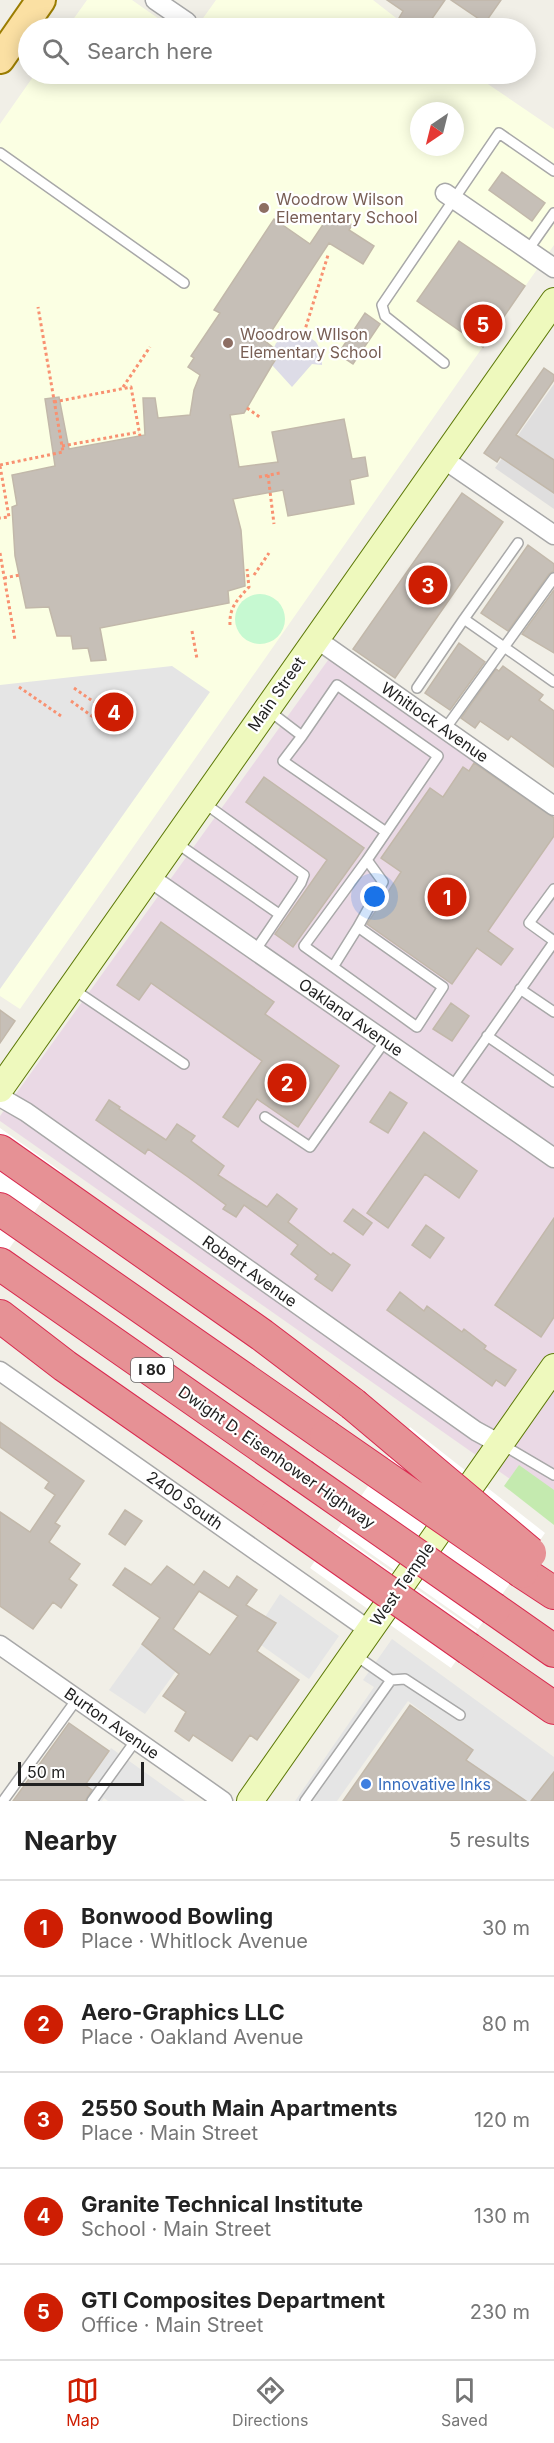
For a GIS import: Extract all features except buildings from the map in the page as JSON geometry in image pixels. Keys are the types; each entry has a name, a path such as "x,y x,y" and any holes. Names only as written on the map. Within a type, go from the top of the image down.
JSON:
{"highway":[{"path":"0,1151 262,1335 352,1404 535,1566"},
{"name":"I 80","path":"0,1209 326,1436 535,1566 554,1593"},
{"name":"Dwight D. Eisenhower Highway","path":"1,1265 554,1651"},
{"path":"0,1316 65,1366 554,1708"},
{"path":"0,1328 65,1366"}],"main road":[{"path":"28,18 41,0"},
{"path":"0,59 18,33"}],"street":[{"path":"155,0 181,18"},
{"path":"450,196 554,268"},
{"name":"Main Street","path":"0,1089 554,301"},
{"path":"442,458 554,535"},
{"name":"Whitlock Avenue","path":"315,638 554,806"},
{"name":"Oakland Avenue","path":"149,877 554,1158"},
{"name":"Robert Avenue","path":"0,1097 26,1112 476,1431 500,1444"},
{"name":"West Temple","path":"250,1801 554,1367"},
{"name":"2400 South","path":"0,1371 369,1630"},
{"name":"Burton Avenue","path":"0,1645 223,1801"}],"lane":[{"path":"444,363 385,316 382,305 450,196 500,133 554,171"},
{"path":"0,153 184,283"},
{"path":"528,250 554,213"},
{"path":"417,688 518,543"},
{"path":"445,729 554,578"},
{"path":"464,619 554,682"},
{"path":"358,927 443,987 417,1027 304,946 367,860 438,756 337,686 283,761 386,832"},
{"path":"266,709 302,736"},
{"path":"202,801 304,875 301,883 255,951"},
{"path":"174,841 279,914"},
{"path":"333,967 383,882 367,860"},
{"path":"452,1087 554,942 529,923 554,889"},
{"path":"72,988 184,1064"},
{"path":"520,989 554,1012"},
{"path":"487,1036 554,1082"},
{"path":"265,1117 310,1147 385,1041"},
{"path":"500,1444 554,1475"},
{"path":"353,1654 391,1680 405,1678 460,1715"},
{"path":"305,1801 391,1680"},
{"path":"3,1801 77,1699"},
{"path":"92,1801 136,1740"}],"path":[{"path":"304,333 328,255"},
{"path":"0,518 9,517 0,465 63,452 38,307"},
{"path":"122,389 150,347"},
{"path":"54,402 131,387 139,434 62,447"},
{"path":"247,408 261,418"},
{"path":"259,477 280,473"},
{"path":"268,475 274,525"},
{"path":"0,553 15,640"},
{"path":"254,575 269,553"},
{"path":"230,625 230,614 235,602 249,587 247,569"},
{"path":"4,578 20,575"},
{"path":"192,631 197,659"},
{"path":"19,687 61,716"},
{"path":"74,688 118,719"},
{"path":"107,692 126,707"},
{"path":"71,701 111,730"}],"shaded area":[{"path":"87,0 132,0 158,18 74,18"},
{"path":"216,0 373,0 396,18 203,18"},
{"path":"28,84 488,84 554,129 554,245 20,1009 0,996 0,124"},
{"path":"295,332 304,333 316,342 322,353 322,365 312,364 292,387 272,365 279,353 274,348 276,343"},
{"path":"554,384 554,509 495,468"},
{"path":"331,656 554,818 554,1510 0,1121 0,1116"},
{"path":"172,666 210,692 0,989 0,685"},
{"path":"280,1594 339,1636 309,1679 261,1645 265,1617"},
{"path":"392,1639 554,1757 554,1772 537,1793 546,1801 526,1801 480,1770 438,1801 473,1750 408,1701 337,1801 295,1801 374,1687 363,1680"},
{"path":"142,1644 176,1671 145,1714 109,1690"},
{"path":"111,1748 185,1801 108,1801 104,1798 102,1801 74,1801"}],"green space":[{"path":"260,594 269,596 280,605 285,619 283,628 274,639 260,644 251,642 240,633 235,619 237,610 246,599"},
{"path":"519,1465 554,1490 554,1525 504,1486"}],"pier":[{"path":"0,1128 62,1172 0,1262"},
{"path":"410,1427 545,1533 478,1629 337,1530"},
{"path":"335,1532 477,1631 451,1668 310,1568"}],"place":[{"name":"Woodrow Wilson Elementary School","path":"264,208"},
{"name":"GTI Composites Department","path":"483,324"},
{"name":"Woodrow WIlson Elementary School","path":"228,343"},
{"name":"2550 South Main Apartments","path":"428,585"},
{"name":"Granite Technical Institute","path":"114,712"},
{"name":"Bonwood Bowling","path":"447,897"},
{"name":"Aero-Graphics LLC","path":"287,1083"},
{"name":"Innovative Inks","path":"366,1784"}]}
